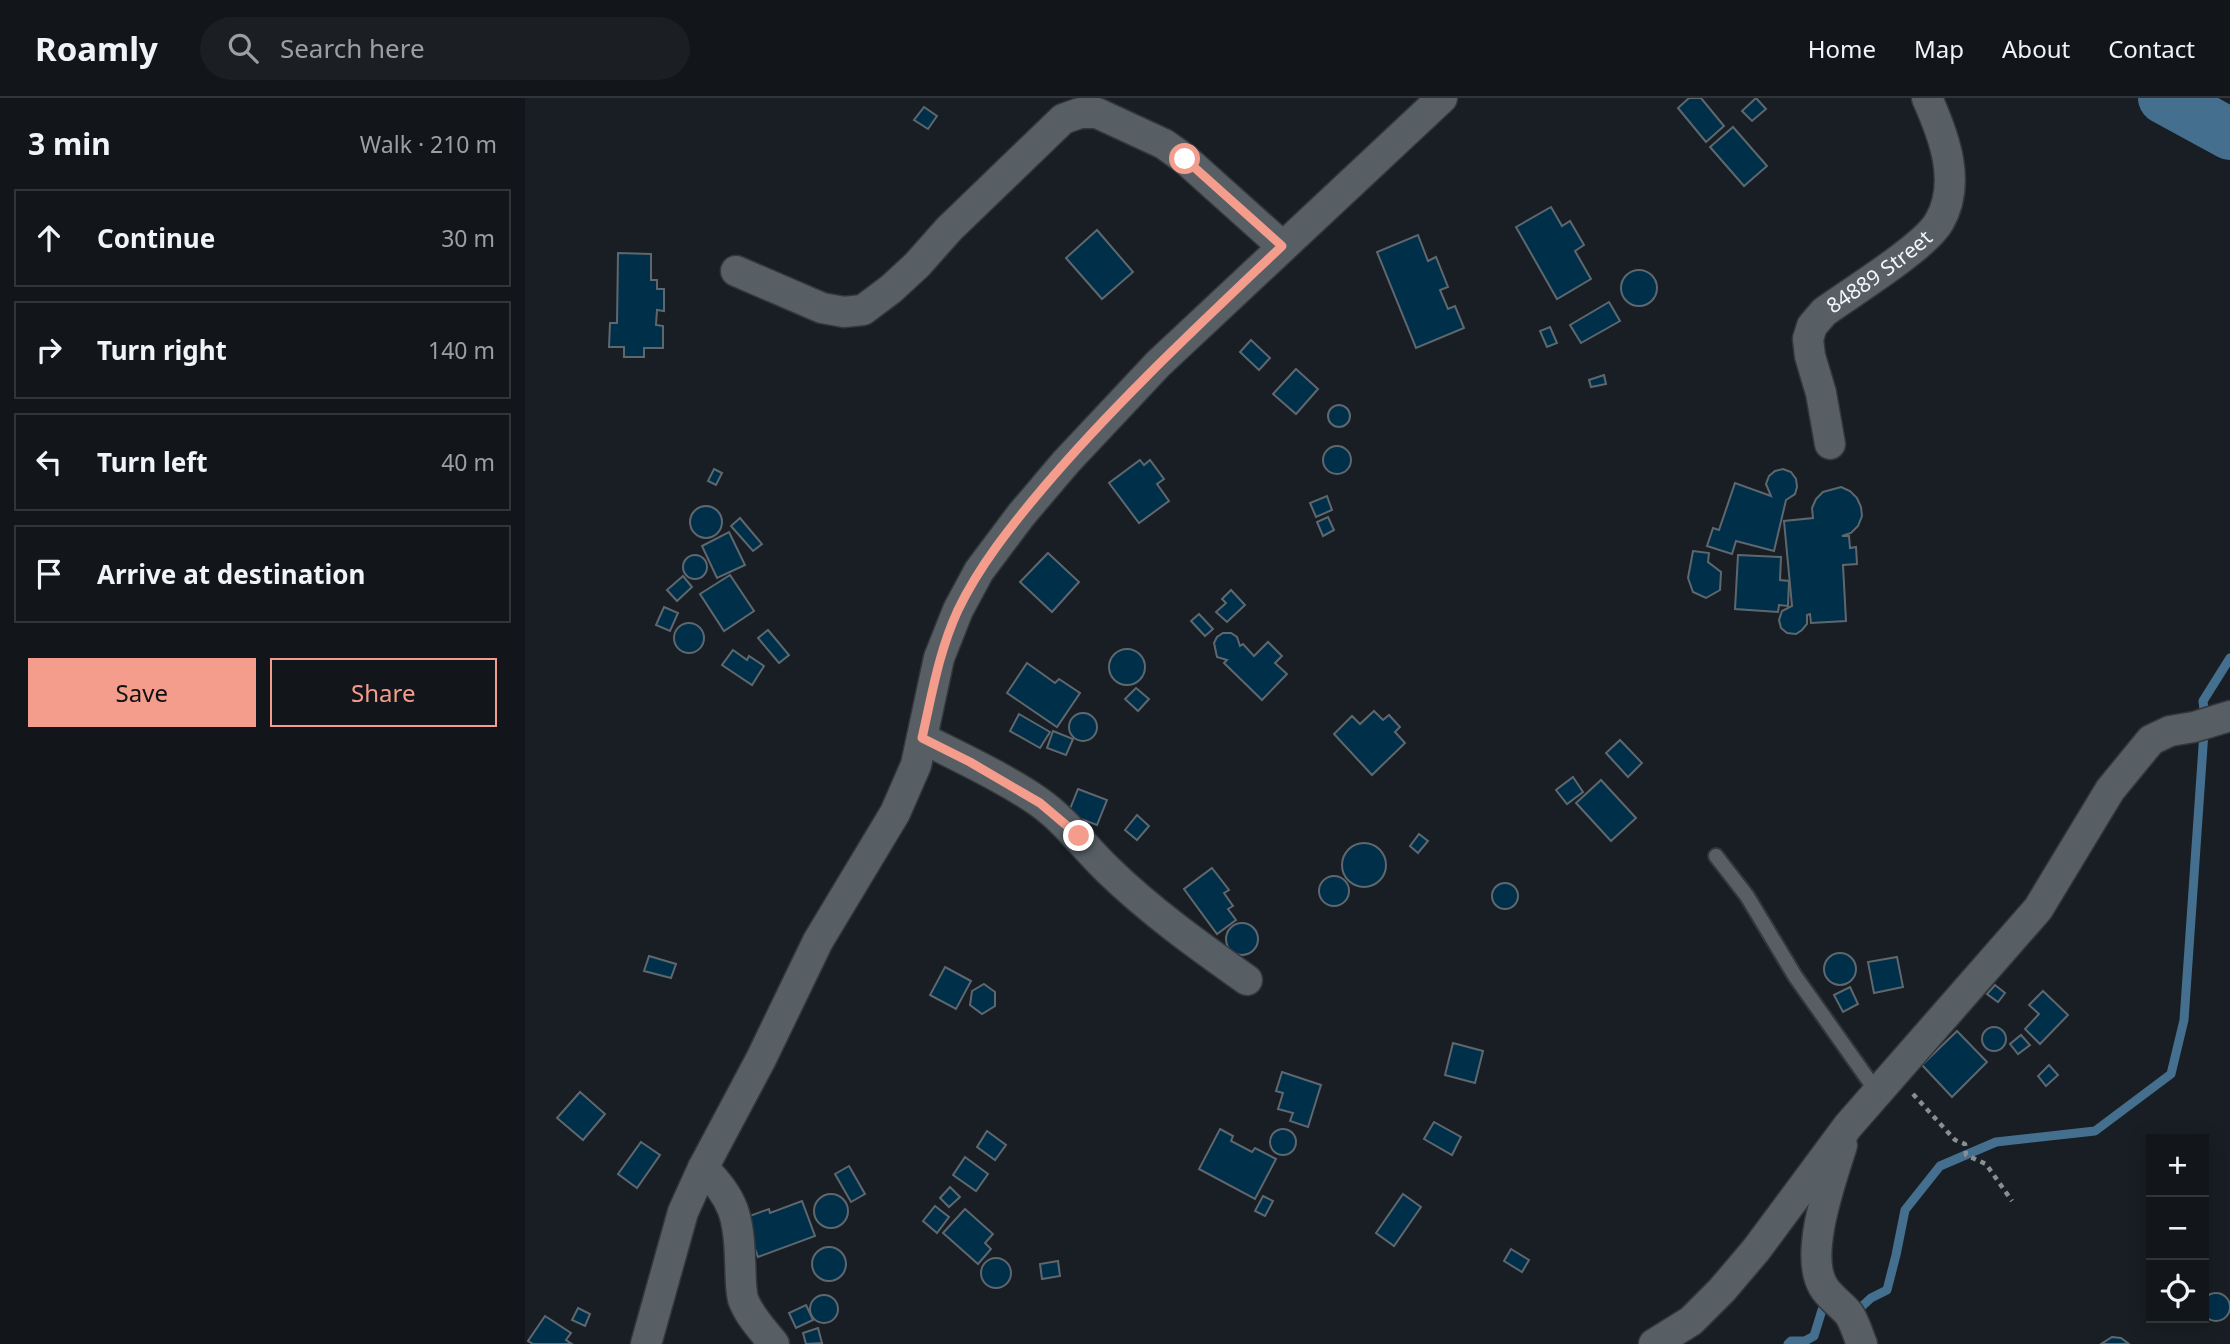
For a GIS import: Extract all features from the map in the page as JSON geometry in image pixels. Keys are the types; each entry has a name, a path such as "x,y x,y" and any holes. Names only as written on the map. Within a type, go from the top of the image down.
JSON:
{"street":[{"path":"646,1344 683,1212 703,1168 818,941 895,813 916,765 939,658 958,610 979,571 1021,515 1066,462 1158,364 1442,98"},
{"name":"84889 Street","path":"1829,444 1821,393 1808,339 1812,326 1824,312 1925,239 1939,223 1951,179 1937,120 1927,98"},
{"path":"736,271 822,308 844,312 863,310 908,273 957,220 1063,119 1080,113 1097,113 1164,144 1185,159 1282,246"},
{"path":"1654,1344 1691,1321 1722,1290 1756,1250 1848,1126 2038,909 2111,790 2151,740 2170,731 2230,716"},
{"path":"922,738 1040,803 1079,836 1107,869 1194,942 1247,980"},
{"path":"1848,1126 1832,1177 1815,1251 1824,1288 1849,1315 1862,1344"},
{"path":"703,1168 720,1184 732,1202 738,1220 743,1298 751,1315 774,1344"}],"lane":[{"path":"1716,856 1748,896 1795,976 1885,1083"}],"path":[{"path":"1885,1083 1929,1108 1955,1140 1965,1144 1966,1155 1986,1164 2012,1200"}],"building":[{"path":"1689,98 1701,98 1724,126 1706,142 1678,108"},
{"path":"1756,98 1766,109 1752,121 1742,111"},
{"path":"924,107 937,116 928,129 914,120"},
{"path":"1733,127 1767,166 1744,186 1710,147"},
{"path":"1551,207 1562,226 1570,221 1584,245 1575,251 1591,279 1557,299 1516,227"},
{"path":"1097,230 1133,272 1102,299 1066,258"},
{"path":"1418,235 1428,261 1436,257 1448,287 1440,290 1448,309 1455,306 1464,328 1416,348 1377,252"},
{"path":"618,253 651,254 651,280 657,280 657,289 664,289 664,311 657,310 656,325 663,326 663,348 644,348 644,357 624,357 624,347 609,347 610,323 617,323"},
{"path":"1639,270 1652,275 1657,288 1652,301 1639,306 1626,301 1621,288 1626,275"},
{"path":"1609,302 1620,321 1581,343 1570,325"},
{"path":"1550,327 1557,343 1547,347 1540,331"},
{"path":"1251,340 1270,358 1259,370 1240,352"},
{"path":"1296,369 1318,389 1296,414 1273,394"},
{"path":"1604,375 1606,384 1591,387 1589,380"},
{"path":"1339,405 1347,408 1350,416 1347,424 1339,427 1331,424 1328,416 1331,408"},
{"path":"1337,446 1347,450 1351,460 1347,470 1337,474 1327,470 1323,460 1327,450"},
{"path":"1140,460 1144,465 1150,460 1164,479 1157,484 1169,501 1139,523 1109,483"},
{"path":"714,469 722,473 716,485 708,481"},
{"path":"1783,469 1791,472 1797,487 1795,494 1786,500 1774,551 1736,541 1732,554 1707,546 1713,528 1719,530 1735,483 1771,496 1766,484 1769,476"},
{"path":"1841,487 1857,498 1862,516 1851,533 1842,536 1849,536 1850,548 1856,547 1857,564 1843,565 1846,621 1811,623 1810,614 1807,615 1807,624 1802,630 1796,634 1787,633 1781,628 1779,620 1782,611 1792,606 1784,521 1813,518 1812,508 1816,499 1823,492"},
{"path":"1327,496 1332,510 1316,517 1310,503"},
{"path":"706,506 718,510 722,522 718,534 706,538 694,534 690,522 694,510"},
{"path":"1328,517 1334,530 1323,536 1317,522"},
{"path":"740,518 762,544 753,551 731,526"},
{"path":"729,532 745,565 717,578 702,546"},
{"path":"1693,551 1709,553 1708,562 1721,572 1720,590 1706,598 1693,592 1688,578"},
{"path":"1048,553 1079,582 1052,612 1020,582"},
{"path":"695,555 704,558 707,567 704,576 695,579 686,576 683,567 686,558"},
{"path":"1738,555 1781,557 1780,580 1789,581 1788,606 1779,605 1778,612 1735,609"},
{"path":"730,575 754,611 724,631 700,594"},
{"path":"683,576 692,587 677,601 667,590"},
{"path":"1231,590 1245,605 1227,622 1216,612 1226,603 1222,599"},
{"path":"664,607 678,613 670,631 656,625"},
{"path":"1199,614 1213,629 1205,636 1191,621"},
{"path":"689,623 700,627 704,638 700,649 689,653 678,649 674,638 678,627"},
{"path":"768,630 789,655 779,663 758,638"},
{"path":"1223,633 1231,633 1237,637 1240,646 1243,644 1254,656 1268,642 1282,656 1275,663 1287,674 1262,700 1224,663 1227,660 1217,657 1214,643"},
{"path":"1127,649 1140,654 1145,667 1140,680 1127,685 1114,680 1109,667 1114,654"},
{"path":"733,650 747,660 749,656 764,666 752,685 722,665"},
{"path":"1027,663 1055,683 1059,679 1080,693 1057,727 1007,693"},
{"path":"1136,688 1149,699 1138,711 1125,699"},
{"path":"1374,711 1383,720 1389,715 1400,727 1395,732 1405,743 1372,775 1334,734 1352,716 1360,724"},
{"path":"1083,713 1093,717 1097,727 1093,737 1083,741 1073,737 1069,727 1073,717"},
{"path":"1019,714 1050,732 1040,748 1010,731"},
{"path":"1053,731 1073,739 1066,755 1047,748"},
{"path":"1620,740 1642,763 1628,777 1606,753"},
{"path":"1573,777 1583,792 1567,804 1556,790"},
{"path":"1601,780 1636,818 1611,841 1576,803"},
{"path":"1078,789 1107,800 1097,825 1068,814"},
{"path":"1137,815 1149,826 1137,840 1125,830"},
{"path":"1419,834 1428,841 1418,853 1410,846"},
{"path":"1364,843 1379,850 1386,865 1379,880 1364,887 1349,880 1342,865 1349,850"},
{"path":"1212,868 1229,890 1224,893 1233,906 1228,909 1236,920 1217,934 1184,889"},
{"path":"1334,876 1345,880 1349,891 1345,902 1334,906 1323,902 1319,891 1323,880"},
{"path":"1505,883 1514,887 1518,896 1514,905 1505,909 1496,905 1492,896 1496,887"},
{"path":"1242,923 1253,928 1258,939 1253,950 1242,955 1231,950 1226,939 1231,928"},
{"path":"1840,953 1852,957 1856,969 1852,981 1840,985 1828,981 1824,969 1828,957"},
{"path":"649,956 676,964 671,978 644,971"},
{"path":"1897,957 1903,987 1874,993 1868,962"},
{"path":"945,967 971,981 956,1009 930,995"},
{"path":"984,984 995,992 995,1006 982,1014 970,1005 972,991"},
{"path":"1995,985 2005,993 1998,1002 1987,994"},
{"path":"1850,987 1858,1004 1843,1012 1834,995"},
{"path":"2043,991 2068,1015 2040,1044 2025,1029 2039,1014 2029,1005"},
{"path":"1994,1027 2005,1034 2006,1039 1999,1050 1994,1051 1983,1044 1982,1039 1989,1028"},
{"path":"1957,1031 1987,1062 1952,1097 1922,1065"},
{"path":"2021,1035 2030,1045 2018,1054 2010,1044"},
{"path":"1453,1043 1483,1051 1475,1083 1445,1075"},
{"path":"2049,1065 2058,1075 2046,1086 2038,1076"},
{"path":"1282,1072 1321,1085 1308,1127 1290,1121 1293,1113 1278,1109 1283,1093 1276,1091"},
{"path":"580,1092 605,1114 583,1140 557,1118"},
{"path":"1434,1122 1461,1137 1452,1155 1424,1139"},
{"path":"1220,1129 1233,1136 1231,1141 1252,1152 1255,1148 1276,1159 1255,1199 1199,1169"},
{"path":"1283,1129 1292,1133 1296,1142 1292,1151 1283,1155 1274,1151 1270,1142 1274,1133"},
{"path":"987,1131 1006,1145 995,1160 977,1147"},
{"path":"641,1142 660,1155 637,1188 618,1174"},
{"path":"965,1157 988,1174 976,1191 953,1175"},
{"path":"849,1166 865,1194 851,1202 835,1174"},
{"path":"950,1187 960,1197 949,1207 940,1198"},
{"path":"831,1194 843,1199 848,1211 843,1223 831,1228 819,1223 814,1211 819,1199"},
{"path":"1403,1194 1421,1207 1394,1246 1376,1233"},
{"path":"1263,1196 1273,1201 1265,1216 1255,1211"},
{"path":"802,1201 815,1236 758,1257 744,1218 769,1209 770,1213"},
{"path":"935,1206 949,1217 937,1233 923,1221"},
{"path":"965,1209 993,1234 985,1243 991,1249 978,1264 943,1233"},
{"path":"829,1247 841,1252 846,1264 841,1276 829,1281 817,1276 812,1264 817,1252"},
{"path":"1511,1249 1529,1260 1522,1272 1504,1261"},
{"path":"996,1258 1007,1262 1011,1273 1007,1284 996,1288 985,1284 981,1273 985,1262"},
{"path":"1058,1261 1060,1276 1042,1279 1040,1264"},
{"path":"2221,1294 2229,1302 2226,1317 2216,1321 2209,1319 2209,1295"},
{"path":"824,1295 834,1299 838,1309 834,1319 824,1323 814,1319 810,1309 814,1299"},
{"path":"806,1305 813,1320 796,1328 789,1313"},
{"path":"578,1308 590,1314 585,1326 572,1320"},
{"path":"545,1316 571,1333 566,1340 572,1344 533,1344 528,1341"},
{"path":"818,1328 822,1343 806,1344 803,1333"},
{"path":"2112,1337 2121,1338 2129,1344 2101,1344"}],"waterway":[{"path":"2164,98 2230,134"},
{"path":"2205,718 2203,701 2230,658"},
{"path":"1859,1309 1871,1298 1887,1290 1905,1210 1940,1166 1996,1142 2095,1131 2171,1074 2184,1020 2204,732"},
{"path":"1788,1344 1791,1341 1805,1341 1814,1336 1822,1310"}],"route":[{"path":"1079,836 1040,803 1008,783 922,738 939,658 958,610 979,571 1021,515 1066,462 1158,364 1282,246 1185,159"}]}
